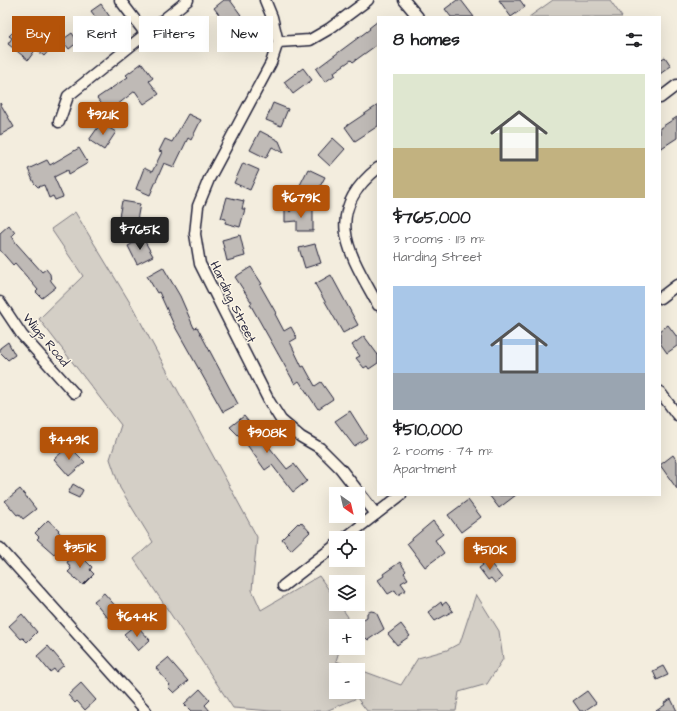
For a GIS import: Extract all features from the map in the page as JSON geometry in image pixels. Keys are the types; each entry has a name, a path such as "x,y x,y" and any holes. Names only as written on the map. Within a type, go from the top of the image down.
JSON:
{"street":[{"path":"120,0 139,24"},
{"path":"168,16 188,0"},
{"path":"265,0 272,17 278,42 310,40 330,29 368,0"},
{"path":"404,0 417,16"},
{"path":"59,122 68,96 139,39"},
{"name":"Harding Street","path":"278,42 271,63 209,179 198,206 194,234 200,264 269,401 281,420 301,437 320,448 340,468 376,514"},
{"path":"661,97 677,85"},
{"path":"377,169 358,189 348,205 344,224 348,248 377,303"},
{"path":"661,297 677,285"},
{"name":"Wiigs Road","path":"0,302 22,335 74,393"},
{"path":"661,393 677,414"},
{"path":"354,531 400,496"},
{"path":"0,548 146,711"},
{"path":"283,586 329,550"}],"shaded area":[{"path":"553,0 610,0 621,16 530,16"},
{"path":"75,212 132,306 257,537 252,590 261,610 319,576 329,590 329,611 344,611 348,617 348,619 329,619 329,655 338,655 336,661 341,663 329,663 329,699 355,699 326,711 271,711 233,708 134,559 153,542 120,488 110,459 121,425 39,319 83,276 51,229"},
{"path":"476,594 499,631 503,659 487,684 459,692 456,711 367,711 358,699 365,699 365,672 401,685 418,658 447,650 460,643"}],"building":[{"path":"224,0 230,0 241,15 220,16 214,8"},
{"path":"457,0 461,0 473,16 450,16 445,9"},
{"path":"499,0 520,0 525,7 510,16"},
{"path":"101,4 109,16 95,16 91,11"},
{"path":"377,22 377,45 353,62 351,60 334,72 335,75 325,82 316,69 370,29 369,28"},
{"path":"72,33 73,34 73,46 69,49 65,44 65,38"},
{"path":"12,38 12,47 8,44"},
{"path":"18,52 34,52 28,60"},
{"path":"39,52 48,52 44,56"},
{"path":"665,57 671,66 661,73 661,59"},
{"path":"142,63 153,78 149,81 159,94 144,104 135,91 108,112 97,98 128,77 126,75"},
{"path":"303,68 312,80 293,94 284,82"},
{"path":"0,103 14,127 0,135"},
{"path":"273,103 288,109 281,126 266,120"},
{"path":"377,106 377,127 355,141 345,127"},
{"path":"188,114 201,120 191,140 188,138 174,167 164,163 150,195 136,189 144,168 152,172 162,152 159,151 165,139 172,142"},
{"path":"677,117 677,138 661,148 661,127"},
{"path":"101,123 116,132 104,150 89,140"},
{"path":"260,131 279,141 284,153 272,147 266,158 250,150"},
{"path":"333,138 345,149 330,166 318,155"},
{"path":"79,148 88,163 69,174 68,170 54,177 63,197 55,200 53,196 49,198 44,185 38,187 34,183 28,169 47,160 50,165"},
{"path":"243,163 259,170 250,190 234,183"},
{"path":"308,169 325,177 315,196 299,187"},
{"path":"227,197 244,201 242,209 245,209 240,227 225,223 226,219 221,218"},
{"path":"122,201 140,204 136,226 118,222"},
{"path":"285,207 290,212 293,209 313,209 313,231 297,231 297,221 285,222"},
{"path":"9,225 15,233 12,236 16,243 42,272 46,269 50,274 51,281 56,287 42,298 36,292 38,290 15,263 13,265 0,250 0,233"},
{"path":"240,235 245,256 227,261 222,240"},
{"path":"143,238 153,256 137,264 128,246"},
{"path":"315,244 321,263 305,268 299,248"},
{"path":"163,267 180,296 194,328 197,327 238,404 223,412 174,325 159,292 157,293 147,276"},
{"path":"251,267 262,284 260,285 276,313 275,314 284,331 291,327 297,338 290,342 302,367 304,366 315,386 321,382 333,399 318,409 299,381 295,384 250,304 252,303 235,277"},
{"path":"331,275 358,325 343,333 315,284"},
{"path":"668,325 677,337 677,346 667,353 661,344 661,330"},
{"path":"364,336 377,354 377,364 369,369 367,366 364,368 356,358 360,356 352,345"},
{"path":"8,342 15,355 8,360 0,352 0,348"},
{"path":"350,411 367,438 354,446 335,421"},
{"path":"244,416 287,469 294,464 307,481 293,492 272,465 265,470 245,442 230,427"},
{"path":"69,446 85,462 69,476 54,459"},
{"path":"673,455 677,461 677,489 661,466 661,464"},
{"path":"73,484 83,490 79,498 68,493"},
{"path":"20,489 36,509 23,519 19,514 17,515 5,501"},
{"path":"490,496 515,496 499,508"},
{"path":"468,500 481,517 461,532 448,515"},
{"path":"48,520 59,530 58,531 67,541 54,554 37,539 39,537 35,533"},
{"path":"433,521 443,534 435,540 444,553 425,567 407,543"},
{"path":"301,522 310,532 291,550 282,539 298,523 299,524"},
{"path":"79,554 92,567 90,570 94,574 83,585 68,572 71,569 67,562"},
{"path":"486,557 502,578 495,583 491,578 488,580 479,568 483,565 480,561"},
{"path":"400,562 406,571 404,573 408,579 401,583 406,590 398,595 395,590 388,594 378,580 384,576 383,574"},
{"path":"104,593 118,609 108,618 94,601"},
{"path":"441,602 442,605 446,602 453,611 435,621 428,612"},
{"path":"371,611 376,612 384,629 368,640 365,639 364,619 367,617 367,613"},
{"path":"22,614 37,632 27,642 23,638 21,639 9,626"},
{"path":"401,624 410,636 397,645 388,634"},
{"path":"134,626 136,628 138,627 150,640 138,651 124,634"},
{"path":"48,646 64,665 56,672 54,669 50,672 37,656"},
{"path":"168,658 188,681 174,693 168,687 170,685 156,668"},
{"path":"663,666 668,675 657,680 653,671"},
{"path":"81,683 96,700 85,710 77,701 75,703 68,695"},
{"path":"200,689 210,700 205,705 210,711 191,711 184,704"},
{"path":"587,691 596,703 584,711 580,711 573,701"},
{"path":"671,699 677,711 656,711 665,705 664,703"}]}
